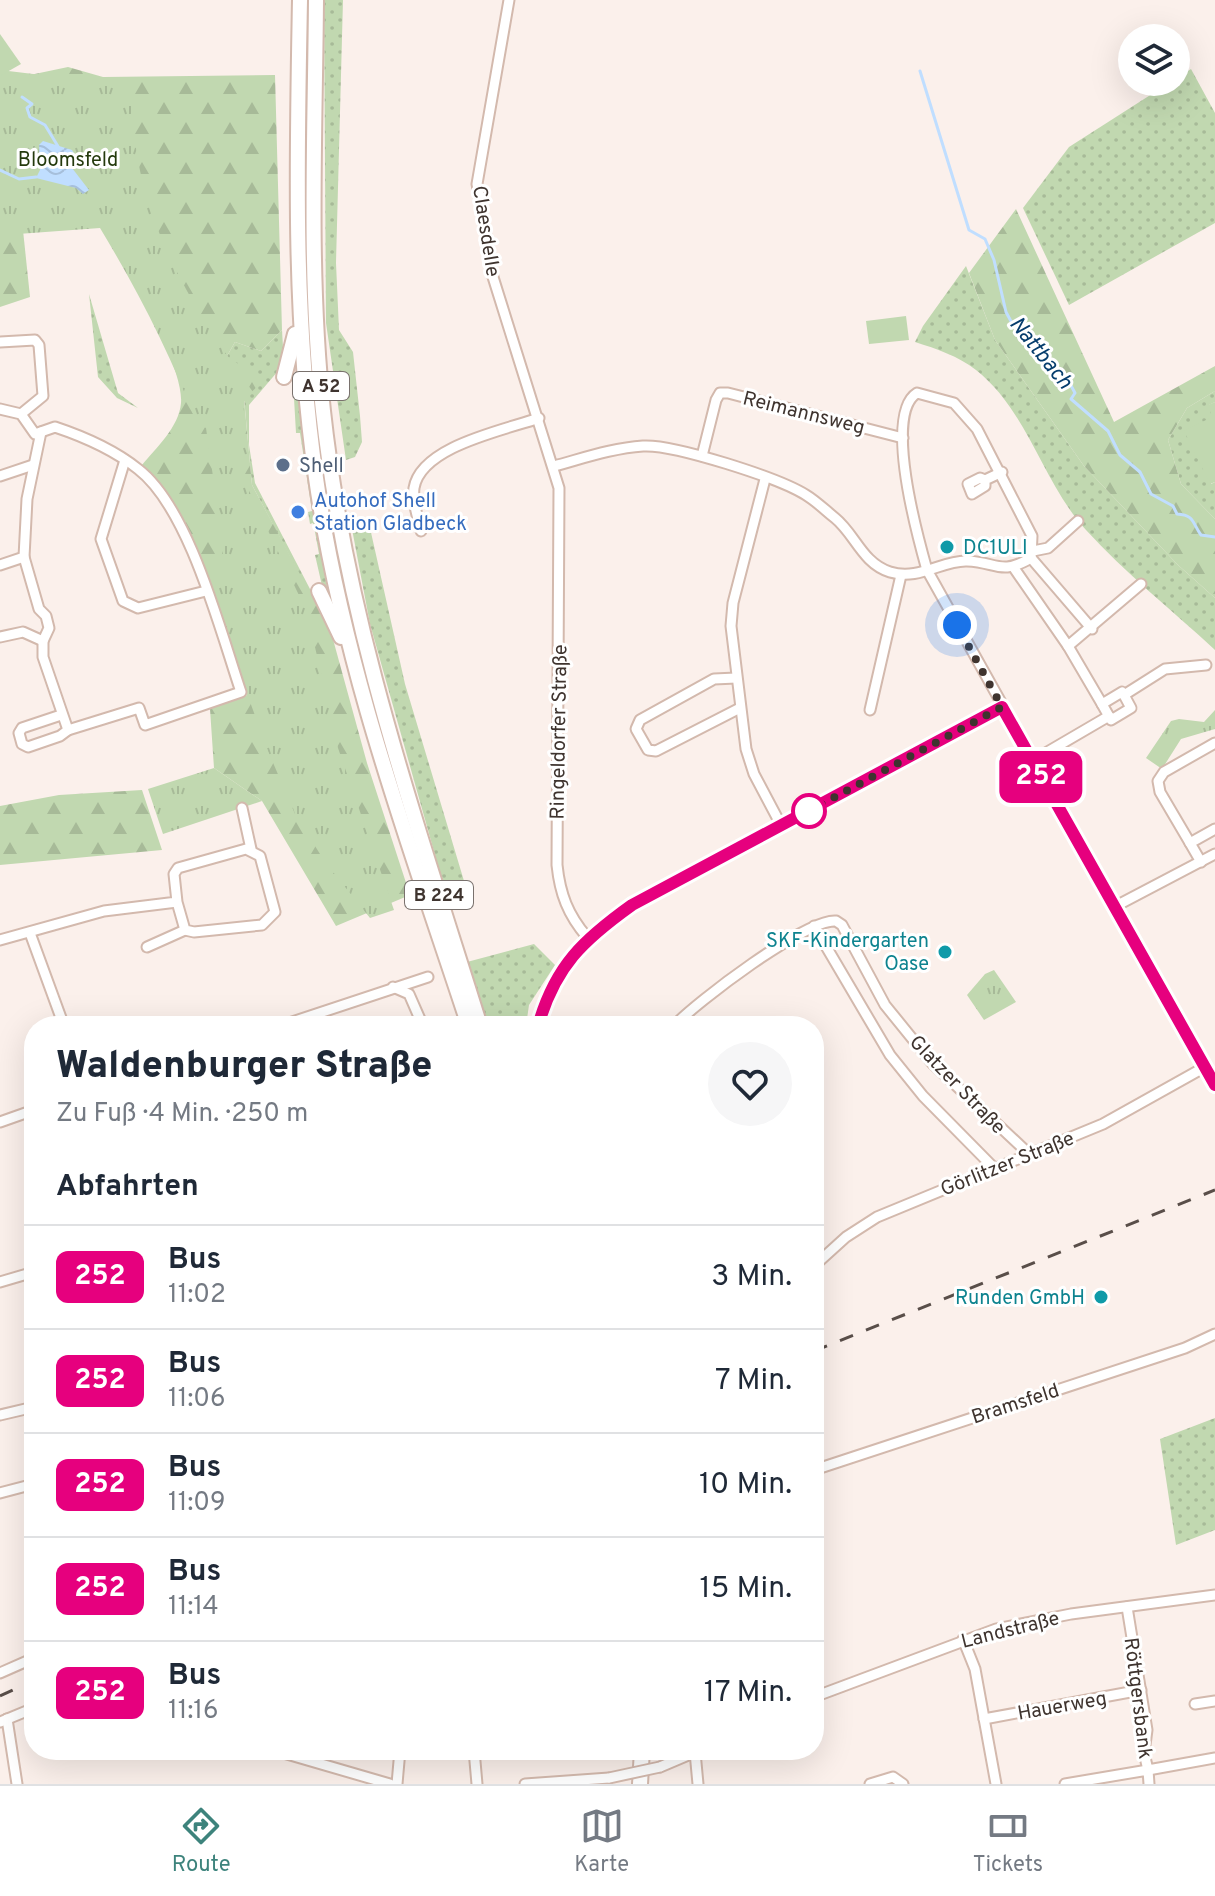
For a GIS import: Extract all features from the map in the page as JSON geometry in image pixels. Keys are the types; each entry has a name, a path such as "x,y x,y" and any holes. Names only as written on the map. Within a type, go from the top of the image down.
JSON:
{"highway":[{"name":"A 52","path":"300,0 298,290 317,482 351,653 391,768"},
{"name":"A 52","path":"316,0 312,209 316,338 323,413 359,624 391,768"},
{"path":"284,377 293,346 298,290"},
{"path":"319,591 351,653"},
{"name":"B 224","path":"391,768 466,1016"},
{"name":"B 224","path":"391,768 477,1016"},
{"path":"631,1784 632,1760"},
{"path":"640,1784 641,1760"}],"street":[{"name":"Claesdelle","path":"509,0 477,184 493,277 521,365"},
{"path":"0,342 35,340 39,345 43,396 21,414"},
{"name":"Ringeldorfer Straße","path":"521,365 554,466 560,508 559,890 572,919 587,937"},
{"name":"Reimannsweg","path":"702,456 720,393 903,438"},
{"path":"1092,629 1032,554 1032,536 1002,472 977,429 954,403 917,393 911,397 903,438 913,519 927,570 1215,1085"},
{"path":"0,409 21,414 35,434 55,427 106,448 140,470 168,501 206,591 241,692 145,725 139,708 68,730 28,747 20,738 22,728 61,715"},
{"path":"421,531 414,484 430,461 446,449 539,418"},
{"path":"41,432 33,465 24,557 39,609 46,616 49,628 43,641 43,657 68,730"},
{"path":"554,466 612,450 646,445 702,456 805,494 840,522 873,563 901,575 969,561 1004,569 1014,568 1032,554 1048,548 1078,521"},
{"path":"125,460 101,539 123,601 138,608 206,591"},
{"path":"0,476 33,465"},
{"path":"985,480 1002,472"},
{"path":"765,479 733,603 731,626 746,749 754,774 781,825"},
{"path":"0,565 24,557"},
{"path":"1014,568 1068,646 1111,720 1131,708 1122,692 1102,704"},
{"path":"870,710 901,575"},
{"path":"1068,646 1092,629 1141,584"},
{"path":"0,637 23,632 43,641"},
{"path":"1124,695 1165,669 1206,665"},
{"path":"736,678 714,679 640,720 636,729 648,750 656,751 740,708"},
{"path":"540,1016 545,998 564,966 587,937 632,905 1002,707"},
{"path":"1032,761 1109,716"},
{"path":"1201,862 1160,792 1158,781 1164,772 1215,743"},
{"path":"147,947 185,930 231,930 262,925 271,919 276,908 260,856 251,849 242,808"},
{"path":"1190,843 1215,829"},
{"path":"185,930 177,902 174,874 178,868 251,849"},
{"path":"1114,907 1215,854"},
{"path":"0,940 104,911 177,902"},
{"name":"Glatzer Straße","path":"993,1167 923,1096 890,1055 814,926 830,920 842,925 885,1005 932,1063 1028,1153"},
{"path":"683,1015 713,990 814,926"},
{"path":"30,933 60,1016"},
{"path":"309,1016 428,977"},
{"path":"393,987 409,994 419,1016"},
{"name":"Görlitzer Straße","path":"824,1257 846,1237 877,1217 1103,1124 1205,1067"},
{"path":"0,1122 24,1114"},
{"path":"0,1282 24,1275"},
{"name":"Bramsfeld","path":"824,1467 1185,1348 1215,1334"},
{"path":"0,1415 24,1409"},
{"path":"0,1493 24,1487"},
{"name":"Landstraße","path":"824,1693 963,1639 1037,1620 1215,1595"},
{"name":"Röttgersbank","path":"1127,1607 1141,1690 1148,1770 1215,1758"},
{"path":"963,1639 975,1669 996,1784"},
{"path":"0,1673 24,1662"},
{"name":"Hauerweg","path":"984,1719 1141,1690"},
{"path":"1195,1704 1215,1701"},
{"path":"17,1784 3,1720 24,1712"},
{"path":"307,1760 390,1784"},
{"path":"475,1760 477,1784"},
{"path":"525,1784 609,1778 660,1767 676,1760"},
{"path":"697,1760 698,1784"},
{"path":"1065,1784 1148,1770 1149,1784"},
{"path":"870,1784 893,1777 903,1784"},
{"path":"398,1779 406,1784"}],"green space":[{"path":"324,0 343,0 336,263 339,330 353,352 362,442 355,457 346,460 326,323"},
{"path":"0,34 21,64 0,76"},
{"path":"68,67 103,77 275,75 282,330 261,351 235,342 227,356 263,381 244,399 252,485 331,632 367,763 410,895 336,926 262,801 214,768 210,709 247,695 184,524 169,497 142,465 176,420 181,403 176,375 138,290 6,80"},
{"name":"Bloomsfeld","path":"0,70 133,86 134,129 140,170 166,249 206,323 253,392 243,403 248,467 239,470 307,612 338,748 394,910 370,918 325,862 295,814 268,751 215,606 223,546 206,428 197,424 165,348 100,228 18,234 0,241"},
{"path":"1190,70 1215,113 1215,223 1069,305 1023,208 1069,147 1149,96 1190,96"},
{"path":"0,164 21,211 30,297 0,307"},
{"path":"1016,209 1114,422 1215,366 1215,391 1187,408 1168,440 1181,484 1215,519 1215,598 1178,565 1084,466 995,340 969,273"},
{"path":"966,266 995,340 1084,466 1178,565 1215,598 1215,650 1086,530 1058,491 1022,426 994,387 962,361 915,342"},
{"path":"89,294 118,393 138,408 117,398 98,377"},
{"path":"906,316 909,340 869,344 866,321"},
{"path":"282,330 284,364 249,405 249,445 255,483 310,589 314,588 339,639 335,642 252,485 244,398 227,356 235,342 261,351"},
{"path":"293,381 297,381 329,600 323,590 315,555 319,554 308,512 312,511 300,433 296,433"},
{"path":"1215,391 1215,402 1209,405 1213,417 1211,484 1215,482 1215,519 1181,484 1168,440 1187,408"},
{"path":"1215,402 1215,482 1210,484 1184,431 1212,417 1208,405"},
{"path":"370,528 405,684 464,881 444,887 370,624 352,529"},
{"path":"1215,710 1215,729 1181,739 1162,769 1146,758 1171,721 1204,722"},
{"path":"214,768 262,801 163,834 148,789"},
{"path":"142,790 162,850 0,865 0,806 59,795"},
{"path":"534,944 555,965 529,1005 527,1016 486,1016 467,962"},
{"path":"994,970 1016,1002 984,1020 967,995 985,974"},
{"path":"1215,1418 1215,1530 1176,1545 1160,1439"}],"water":[{"path":"43,141 72,150 76,157 72,168 89,190 83,194 76,188 36,178 40,170 39,145"}],"waterway":[{"name":"Nattbach","path":"920,71 969,230 985,239 994,260 1006,312 1013,325 1052,364 1057,376 1068,380 1075,393 1071,399 1108,431 1120,455 1140,472 1151,494 1173,506 1177,514 1190,518 1201,535 1215,537"},
{"path":"22,97 32,104 27,108 30,117 45,125 59,148"},
{"path":"0,170 19,179 36,177"}],"railway":[{"path":"824,1347 1215,1190"},
{"path":"0,1696 24,1685"}],"bus line":[{"name":"252","path":"540,1016 545,998 564,966 587,937 632,905 1002,707 1215,1085"}],"place":[{"name":"Shell","path":"283,465"},
{"name":"Autohof Shell Station Gladbeck","path":"298,512"},
{"name":"DC1ULI","path":"947,547"},
{"name":"SKF-Kindergarten Oase","path":"945,952"},
{"name":"Runden GmbH","path":"1101,1297"}],"route":[{"path":"809,811 1002,707 957,625"}]}
